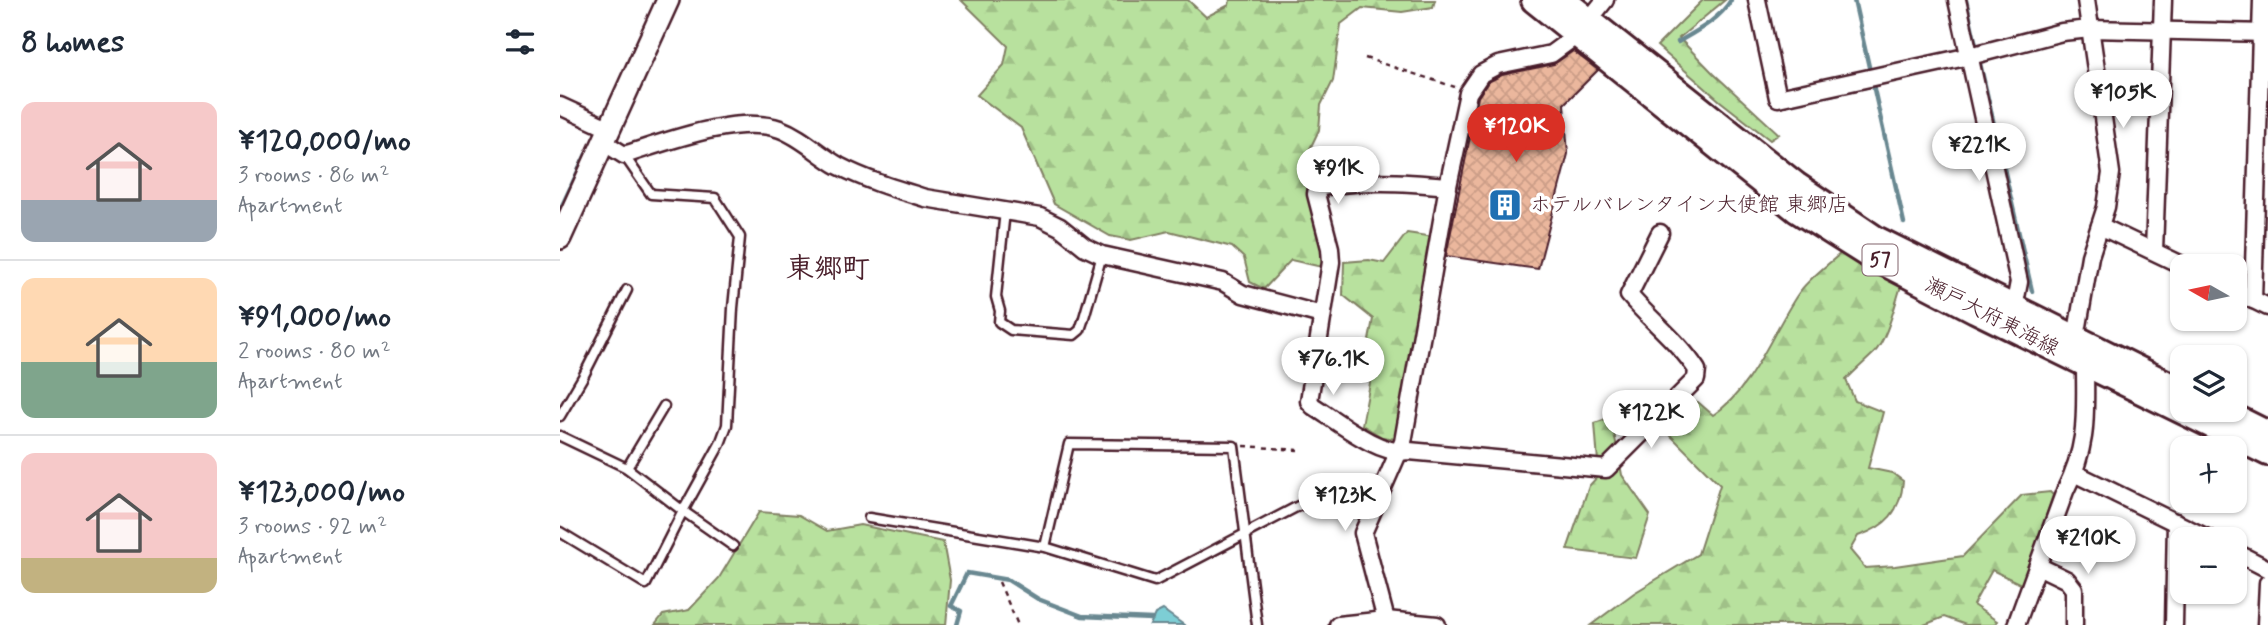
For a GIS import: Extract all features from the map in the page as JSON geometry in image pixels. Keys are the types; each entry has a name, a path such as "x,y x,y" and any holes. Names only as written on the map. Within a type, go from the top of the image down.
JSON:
{"main road":[{"name":"瀬戸大府東海線","path":"1534,0 1583,29 1796,185 1876,239 2170,385"},
{"name":"瀬戸大府東海線","path":"1563,0 1583,29 1797,210 1865,253 1975,310 2268,453"},
{"path":"2244,422 2268,434"}],"street":[{"path":"560,238 668,0"},
{"path":"1386,620 1363,533 1403,442 1448,186 1469,92 1482,74 1498,65 1551,54 1583,29 1605,0"},
{"path":"1757,0 1779,98 1970,57 2062,32 2090,30 2265,33"},
{"path":"1957,0 2019,282 2014,308"},
{"path":"2076,338 2090,256 2106,207 2111,173 2085,0"},
{"path":"2154,251 2163,0"},
{"path":"2261,304 2265,33 2262,0"},
{"path":"560,106 607,136 624,155 709,129 760,126 778,128 843,168 880,183 925,198 1040,217 1102,255 1223,282 1243,293 1322,315"},
{"path":"1448,186 1381,183 1335,184 1317,188 1331,262 1309,401 1367,439 1399,453 1409,451 1606,469 1696,379 1697,370 1689,358 1646,316 1629,295 1660,233"},
{"path":"2100,226 2170,259"},
{"path":"2016,625 2085,437 2085,363"},
{"path":"2074,473 2184,527"},
{"path":"2174,625 2176,523"},
{"path":"2247,558 2268,569"},
{"path":"2038,566 2067,580 2074,589 2074,625"},
{"path":"2266,625 2268,583"},
{"path":"1338,625 1386,620 1437,625"}],"lane":[{"path":"560,532 646,584 720,444 727,425 740,237 715,198 651,194 624,155"},
{"path":"1005,211 996,297 999,322 1010,330 1074,335 1080,330 1102,255"},
{"path":"560,416 627,290"},
{"path":"627,468 664,406"},
{"path":"560,436 627,468 733,546"},
{"path":"1045,547 1069,444 1234,446 1257,625"},
{"path":"869,519 1045,547 1155,581 1306,502"}],"path":[{"path":"1365,58 1469,92"},
{"path":"1234,446 1254,445 1298,450"},
{"path":"999,582 1018,625"}],"green space":[{"path":"961,0 1188,0 1206,17 1229,5 1230,0 1435,0 1433,7 1402,12 1362,8 1341,24 1333,81 1321,105 1319,130 1305,159 1323,248 1322,267 1291,260 1264,289 1250,282 1244,258 1232,247 1169,231 1131,240 1110,236 1054,204 1021,128 977,95 1004,65 1008,46"},
{"path":"1703,0 1725,0 1679,38 1779,134 1770,140 1657,46"},
{"path":"1407,233 1434,237 1396,439 1382,437 1362,425 1370,383 1367,351 1373,319 1343,295 1344,262 1369,260 1384,263"},
{"path":"1842,252 1901,286 1879,347 1846,380 1855,401 1883,412 1868,468 1892,473 1903,481 1902,492 1895,509 1884,523 1858,536 1850,550 1865,568 1963,556 2022,495 2050,492 2053,495 2023,585 1992,570 1973,605 1997,621 1994,625 1966,625 1944,617 1924,625 1591,625 1634,593 1698,554 1720,485 1660,425 1675,406 1698,402 1713,415 1727,404 1751,375 1802,288"},
{"path":"1611,417 1622,475 1650,515 1636,558 1567,550 1589,486 1599,475 1595,423"},
{"path":"759,512 799,515 827,531 860,525 943,542 950,580 946,625 655,625 663,615 689,610 719,578"}],"water":[{"path":"1163,610 1184,625 1150,625 1155,614"}],"building":[{"name":"ホテルバレンタイン大使館 東郷店","path":"1573,51 1598,70 1564,104 1568,154 1538,269 1446,256 1478,97 1488,82 1502,75 1554,64"}],"waterway":[{"path":"1678,42 1714,19 1731,0"},
{"path":"1854,0 1904,223"},
{"path":"1966,0 1977,50"},
{"path":"1979,59 2032,291"},
{"path":"1820,97 1874,85"},
{"path":"560,210 586,154"},
{"path":"957,625 961,611 951,606 967,573 1008,580 1038,599 1082,616 1152,619"}],"place":[{"name":"ホテルバレンタイン大使館 東郷店","path":"1505,205"}],"district":[{"name":"東郷町","path":"828,269"}]}
